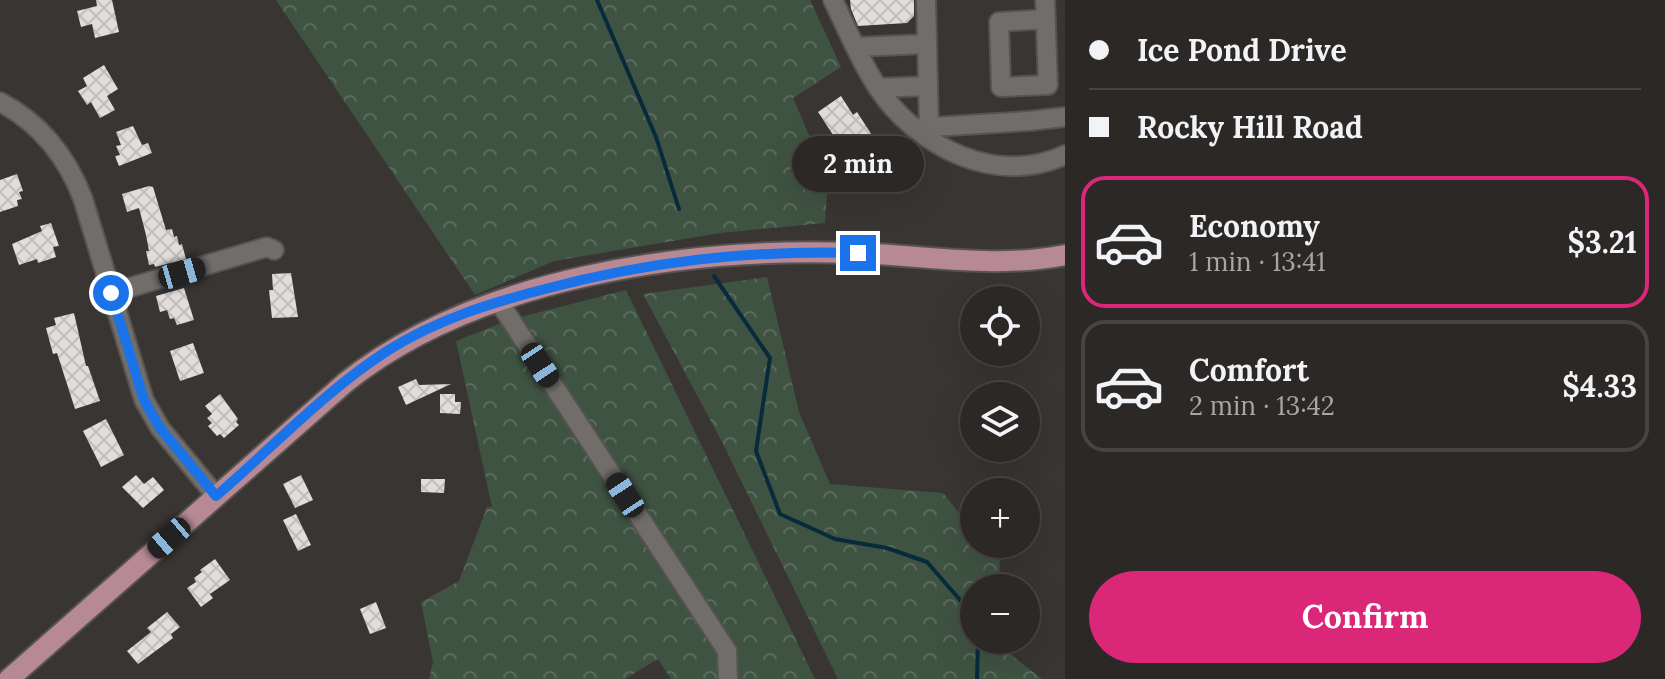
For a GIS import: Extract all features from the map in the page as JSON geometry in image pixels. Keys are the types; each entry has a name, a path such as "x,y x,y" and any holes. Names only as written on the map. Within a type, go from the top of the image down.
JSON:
{"main road":[{"path":"9,679 346,382 376,359 429,328 499,302 609,273 700,258 760,252 858,253 996,261 1065,255"}],"street":[{"path":"833,0 878,88 902,117 923,127 952,153 966,160 1001,167 1049,162 1065,155"},
{"path":"923,127 928,86 926,0"},
{"path":"1045,0 1046,19"},
{"path":"856,47 927,44"},
{"path":"878,88 928,86"},
{"path":"0,102 44,134 70,168 83,199 144,400 160,428 216,496"},
{"path":"923,127 1065,117"},
{"path":"111,293 267,247 274,250"},
{"path":"499,302 727,651 728,679"}],"green space":[{"path":"276,0 810,0 841,67 793,98 828,179 825,223 720,233 554,261 475,295"},
{"path":"767,277 799,412 830,484 943,493 960,514 960,558 1000,558 999,574 960,574 960,654 1010,654 1042,679 838,679 722,442 643,294"},
{"path":"626,290 815,679 671,679 658,659 625,679 429,679 433,662 421,602 459,581 487,507 492,507 456,341 509,320"}],"building":[{"path":"96,0 112,0 119,32 95,38 92,24 81,27 77,11 97,6"},
{"path":"850,0 914,0 914,16 907,23 858,26"},
{"path":"104,65 118,89 107,96 115,110 100,118 91,102 87,105 78,91 87,86 83,78"},
{"path":"841,96 853,115 857,112 877,143 873,145 881,158 858,173 818,112"},
{"path":"133,126 142,145 148,143 152,153 119,166 115,156 120,155 116,146 121,145 116,132"},
{"path":"17,174 23,191 19,192 22,199 17,200 18,206 0,212 0,180"},
{"path":"153,187 166,230 172,229 174,237 177,236 186,259 155,267 154,264 149,265 146,251 149,251 139,208 127,212 122,194"},
{"path":"51,223 59,246 53,247 56,257 19,265 12,244 42,231 40,226"},
{"path":"291,273 298,317 272,318 269,290 273,290 272,274"},
{"path":"184,288 194,320 177,325 174,318 170,319 167,310 160,312 156,296"},
{"path":"74,313 86,366 100,401 75,409 46,328 56,325 54,318"},
{"path":"193,343 204,373 180,381 170,351"},
{"path":"416,379 419,385 451,384 406,405 398,387"},
{"path":"220,394 239,425 224,438 220,434 217,436 208,426 212,423 207,418 212,414 205,406"},
{"path":"440,394 455,394 455,402 461,402 460,414 440,413"},
{"path":"106,419 124,455 101,467 83,431"},
{"path":"136,475 144,484 153,477 164,490 143,508 122,487"},
{"path":"301,475 313,500 295,508 283,484"},
{"path":"421,479 445,479 444,493 421,492"},
{"path":"296,514 311,545 298,551 283,520"},
{"path":"215,559 230,580 210,594 213,598 201,607 187,588 196,582 194,578 202,572 200,570"},
{"path":"376,602 386,628 370,634 360,609"},
{"path":"167,612 180,627 171,634 173,638 138,664 127,651 151,632 147,628"}],"waterway":[{"path":"597,0 656,137 679,209"},
{"path":"714,276 770,358 756,451 780,514 835,539 887,548 927,562 960,600"},
{"path":"977,679 978,654"}],"route":[{"path":"111,293 144,400 160,428 216,496 366,366 407,339 450,318 574,281 653,265 760,252 858,253"}]}
